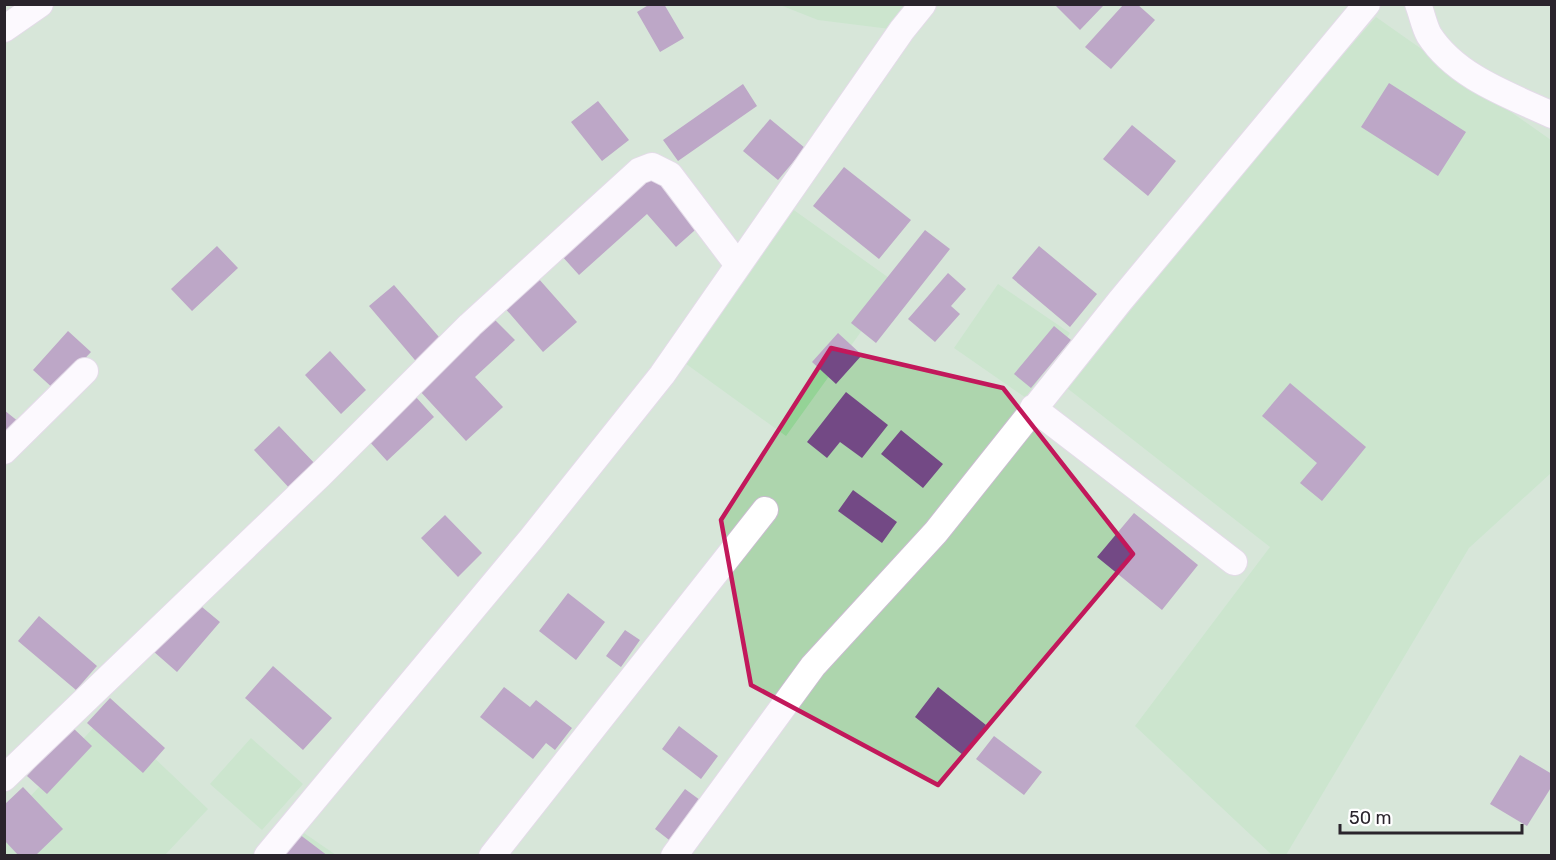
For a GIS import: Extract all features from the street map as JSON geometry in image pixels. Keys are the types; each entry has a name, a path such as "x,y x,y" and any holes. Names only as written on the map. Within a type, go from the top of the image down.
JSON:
{"street":[{"path":"4,29 40,4"},
{"path":"267,855 637,408 902,30 923,4"},
{"path":"674,855 813,666 920,551 1033,408 1367,4"},
{"path":"1418,4 1428,33 1457,65 1480,81 1551,115"},
{"path":"4,778 320,475 463,332 639,171 652,166 670,175 738,265"},
{"path":"4,451 85,371"},
{"path":"1033,408 1234,562"},
{"path":"492,855 765,510"}],"highlighted area":[{"path":"831,348 1003,388 1133,554 938,785 751,685 721,520"}],"green space":[{"path":"5,5 1551,5 1551,855 5,855"},
{"path":"780,5 920,5 898,30 818,20"},
{"path":"1376,17 1551,140 1551,473 1469,548 1286,855 1272,855 1135,726 1270,547 1058,381 1099,331"},
{"path":"791,208 896,283 786,436 682,361"},
{"path":"998,284 1070,333 1026,398 954,348"},
{"path":"107,713 208,809 165,855 5,855 4,825"},
{"path":"251,738 303,784 262,830 210,784"},
{"path":"304,833 336,855 288,856"}],"building":[{"path":"650,4 664,4 684,38 660,52 637,12"},
{"path":"1054,4 1101,4 1103,6 1080,30"},
{"path":"1124,4 1137,4 1155,20 1111,69 1085,47"},
{"path":"1389,83 1466,132 1438,176 1361,127"},
{"path":"743,84 757,106 678,161 663,140"},
{"path":"598,101 629,140 602,161 571,122"},
{"path":"770,119 805,148 778,180 743,151"},
{"path":"1132,125 1176,161 1148,196 1103,159"},
{"path":"844,167 911,220 879,259 813,206"},
{"path":"656,171 703,223 676,247 647,214 579,275 561,255"},
{"path":"925,230 950,249 876,343 851,323"},
{"path":"217,246 238,268 192,311 171,289"},
{"path":"1039,246 1097,294 1070,327 1012,278"},
{"path":"948,273 966,289 951,306 960,314 935,342 908,319"},
{"path":"538,278 577,322 543,352 504,307"},
{"path":"394,285 445,344 420,366 369,306"},
{"path":"494,319 515,340 475,377 503,407 466,441 419,390"},
{"path":"1054,326 1071,340 1031,388 1014,374"},
{"path":"68,331 91,352 55,390 33,370"},
{"path":"838,333 862,355 836,384 812,362"},
{"path":"330,351 366,390 341,414 305,375"},
{"path":"1290,383 1366,447 1322,501 1300,483 1317,463 1262,416"},
{"path":"846,392 888,425 862,458 840,442 827,458 807,442"},
{"path":"415,396 434,417 387,461 368,440"},
{"path":"4,410 19,422 4,439"},
{"path":"279,426 318,467 292,491 254,450"},
{"path":"901,430 943,464 923,488 881,454"},
{"path":"853,490 897,522 882,543 838,511"},
{"path":"1134,513 1198,565 1162,610 1097,557"},
{"path":"445,515 482,553 458,577 421,538"},
{"path":"568,593 605,622 576,660 539,631"},
{"path":"196,602 220,622 177,672 153,651"},
{"path":"39,616 97,666 76,690 18,641"},
{"path":"625,630 640,640 621,667 606,656"},
{"path":"273,666 332,718 303,750 245,698"},
{"path":"504,687 530,707 536,700 572,728 555,750 546,743 533,759 480,717"},
{"path":"938,687 986,725 963,755 915,717"},
{"path":"110,698 165,748 143,773 87,723"},
{"path":"679,726 718,756 701,779 662,749"},
{"path":"72,727 92,746 47,794 27,776"},
{"path":"994,736 1042,772 1024,795 976,759"},
{"path":"1520,755 1552,774 1552,786 1527,826 1490,804"},
{"path":"23,787 63,829 35,856 19,856 4,840 4,805"},
{"path":"685,789 704,803 673,843 655,829"},
{"path":"299,834 328,856 283,856"}]}
